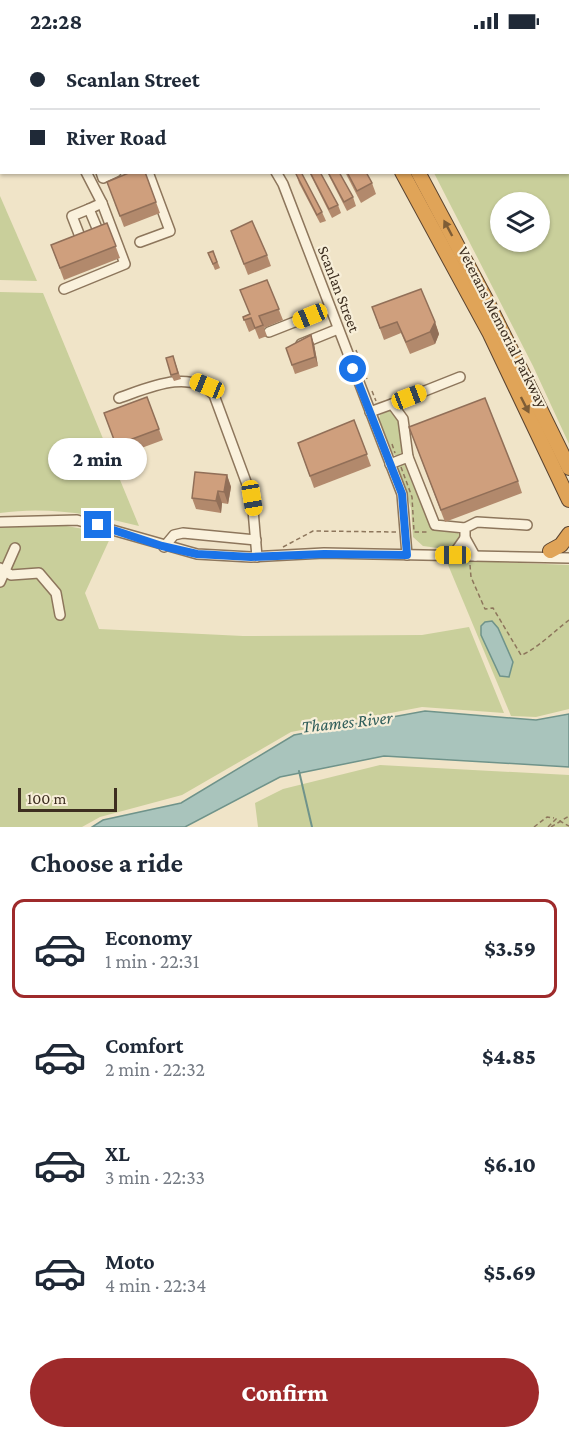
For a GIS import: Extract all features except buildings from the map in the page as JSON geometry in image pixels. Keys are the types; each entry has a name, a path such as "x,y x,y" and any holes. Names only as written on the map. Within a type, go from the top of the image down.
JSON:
{"highway":[{"name":"Veterans Memorial Parkway","path":"403,174 490,334 569,500"},
{"name":"Veterans Memorial Parkway","path":"419,174 488,303 569,468"},
{"path":"550,551 561,544 569,534"}],"street":[{"path":"64,289 125,264 102,204 87,174"},
{"path":"140,242 170,231 149,174"},
{"name":"Scanlan Street","path":"277,174 283,184 370,412 395,464 405,509 407,555"},
{"path":"79,234 72,216 102,204"},
{"path":"89,209 99,233"},
{"path":"269,332 330,308"},
{"path":"289,348 338,329"},
{"path":"370,412 460,377"},
{"path":"119,398 156,385 195,382 207,386 214,395 248,488 256,540 256,557"},
{"path":"392,404 403,419 408,457 435,525 465,528 477,522 527,525"},
{"path":"395,464 408,457"},
{"path":"0,522 77,520 120,531 164,547 197,554 256,557 324,554 529,555 569,558"},
{"path":"465,528 465,538 472,555"},
{"path":"164,547 174,535 183,533 256,540"},
{"path":"453,555 465,538"},
{"path":"0,582 3,570 15,548"},
{"path":"529,555 569,550"},
{"path":"3,570 11,575 39,573 56,593 60,615"}],"path":[{"path":"372,391 376,402"},
{"path":"395,464 412,497 414,532 428,532"},
{"path":"277,550 314,531 399,532"},
{"path":"472,555 471,577 485,609 493,608 520,655 530,653 541,640 569,621"},
{"path":"550,827 569,816"},
{"path":"534,827 547,817 569,826"},
{"path":"550,827 556,819"}],"green space":[{"path":"435,174 569,174 569,444 533,366"},
{"path":"0,196 37,281 0,280"},
{"path":"0,292 43,293 139,526 70,512 35,510 0,513"},
{"path":"394,411 399,415 402,452 397,456 393,454 379,419 380,415"},
{"path":"404,463 428,522 432,527 455,530 461,536 453,550 423,546 413,537 411,508 398,468"},
{"path":"27,524 61,525 112,534 85,593 99,629 243,636 422,635 469,627 504,713 422,707 291,732 182,795 100,817 82,827 0,827 0,527"},
{"path":"446,560 569,565 569,709 536,717 511,716"},
{"path":"380,765 569,775 569,827 258,827 255,803 283,789"}],"water":[{"path":"492,621 498,628 513,662 509,677 500,676 481,635 481,626 485,622"},
{"path":"425,711 536,720 569,714 569,767 384,756 280,777 185,827 92,827 103,820 181,803 294,735"}],"waterway":[{"path":"299,771 312,827"}],"route":[{"path":"98,525 162,546 197,554 251,557 324,554 407,555 402,494 353,369"}],"water label":[{"name":"Thames River","path":"347,722"}]}
